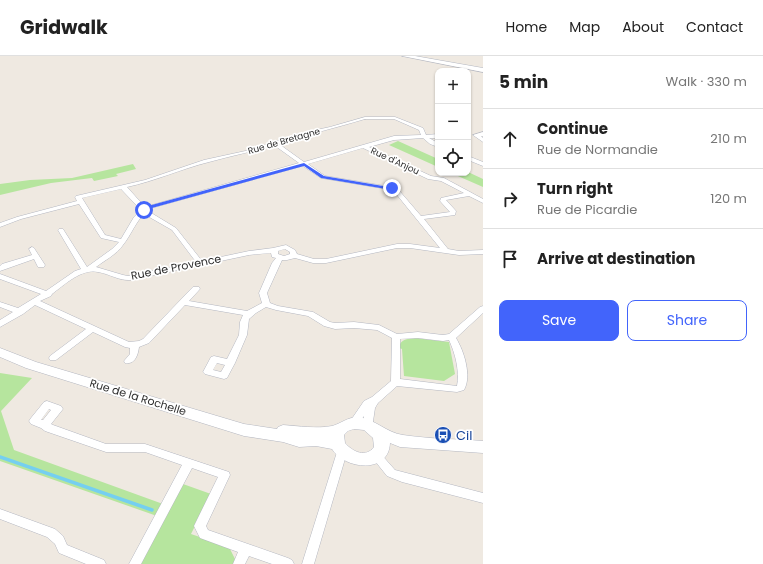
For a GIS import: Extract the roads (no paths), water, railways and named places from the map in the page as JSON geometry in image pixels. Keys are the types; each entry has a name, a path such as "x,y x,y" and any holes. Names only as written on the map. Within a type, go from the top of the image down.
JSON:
{"main road":[{"path":"405,56 482,69"},
{"name":"Rue de la Rochelle","path":"0,352 31,365 244,430 283,436 299,441 316,440 339,442"},
{"name":"Rue de la Rochelle","path":"0,360 31,365"},
{"path":"400,441 379,452 372,458 359,460 353,458 339,442 342,426 365,426 400,441 483,447"},
{"path":"365,426 382,438 379,452"}],"street":[{"name":"Rue de Bretagne","path":"81,202 78,197 147,181 206,161 251,151 274,143 364,118 395,118 420,130 424,136 435,144"},
{"path":"471,135 483,134"},
{"path":"476,135 483,140"},
{"path":"98,264 115,250 137,218 144,210 150,207 304,165 394,138 435,136"},
{"path":"274,143 323,177 395,189 442,245 445,251"},
{"name":"Rue d'Anjou","path":"365,147 430,178 442,180 483,201"},
{"path":"471,159 483,164"},
{"path":"123,187 144,210 174,229 200,263"},
{"path":"419,218 453,214 453,211 443,201 443,199 469,194"},
{"path":"0,225 19,218 81,202 103,236 123,240"},
{"path":"0,219 17,215 19,218"},
{"path":"61,230 87,269"},
{"path":"275,250 275,255 280,258 289,258 294,255 319,262 397,246 410,246 467,253 483,252"},
{"name":"Rue de Provence","path":"0,324 78,273 98,264 122,278 141,276 249,253 275,250 278,248 286,247 292,249 294,255"},
{"path":"32,249 41,265"},
{"path":"0,269 4,266 36,256"},
{"path":"266,304 263,293 264,289 276,263 280,258"},
{"path":"0,276 48,294"},
{"path":"35,302 128,345 135,345 146,340 182,302 196,290"},
{"path":"182,302 249,314"},
{"path":"0,304 20,312"},
{"path":"230,363 245,331 244,321 249,314 266,304"},
{"path":"266,304 276,308 310,314 327,324 335,326 354,325 379,328 396,337 418,335 443,338 451,337 483,310"},
{"path":"53,358 91,329"},
{"path":"365,426 367,404 375,400 395,382 396,337"},
{"path":"395,382 457,390 461,388 463,381 459,358 456,343 451,337"},
{"path":"128,361 134,355 135,345"},
{"path":"365,426 370,408 375,400"},
{"path":"46,425 49,428 106,448 145,448 225,475 200,526 202,532 288,564"},
{"path":"308,564 339,442"},
{"path":"379,452 391,473 483,498"},
{"path":"135,564 189,463"},
{"path":"0,514 52,533 59,540 63,549 100,564"},
{"path":"239,564 246,549"}],"waterway":[{"path":"0,457 152,510"}],"place":[{"name":"Cil","path":"443,435"}]}
